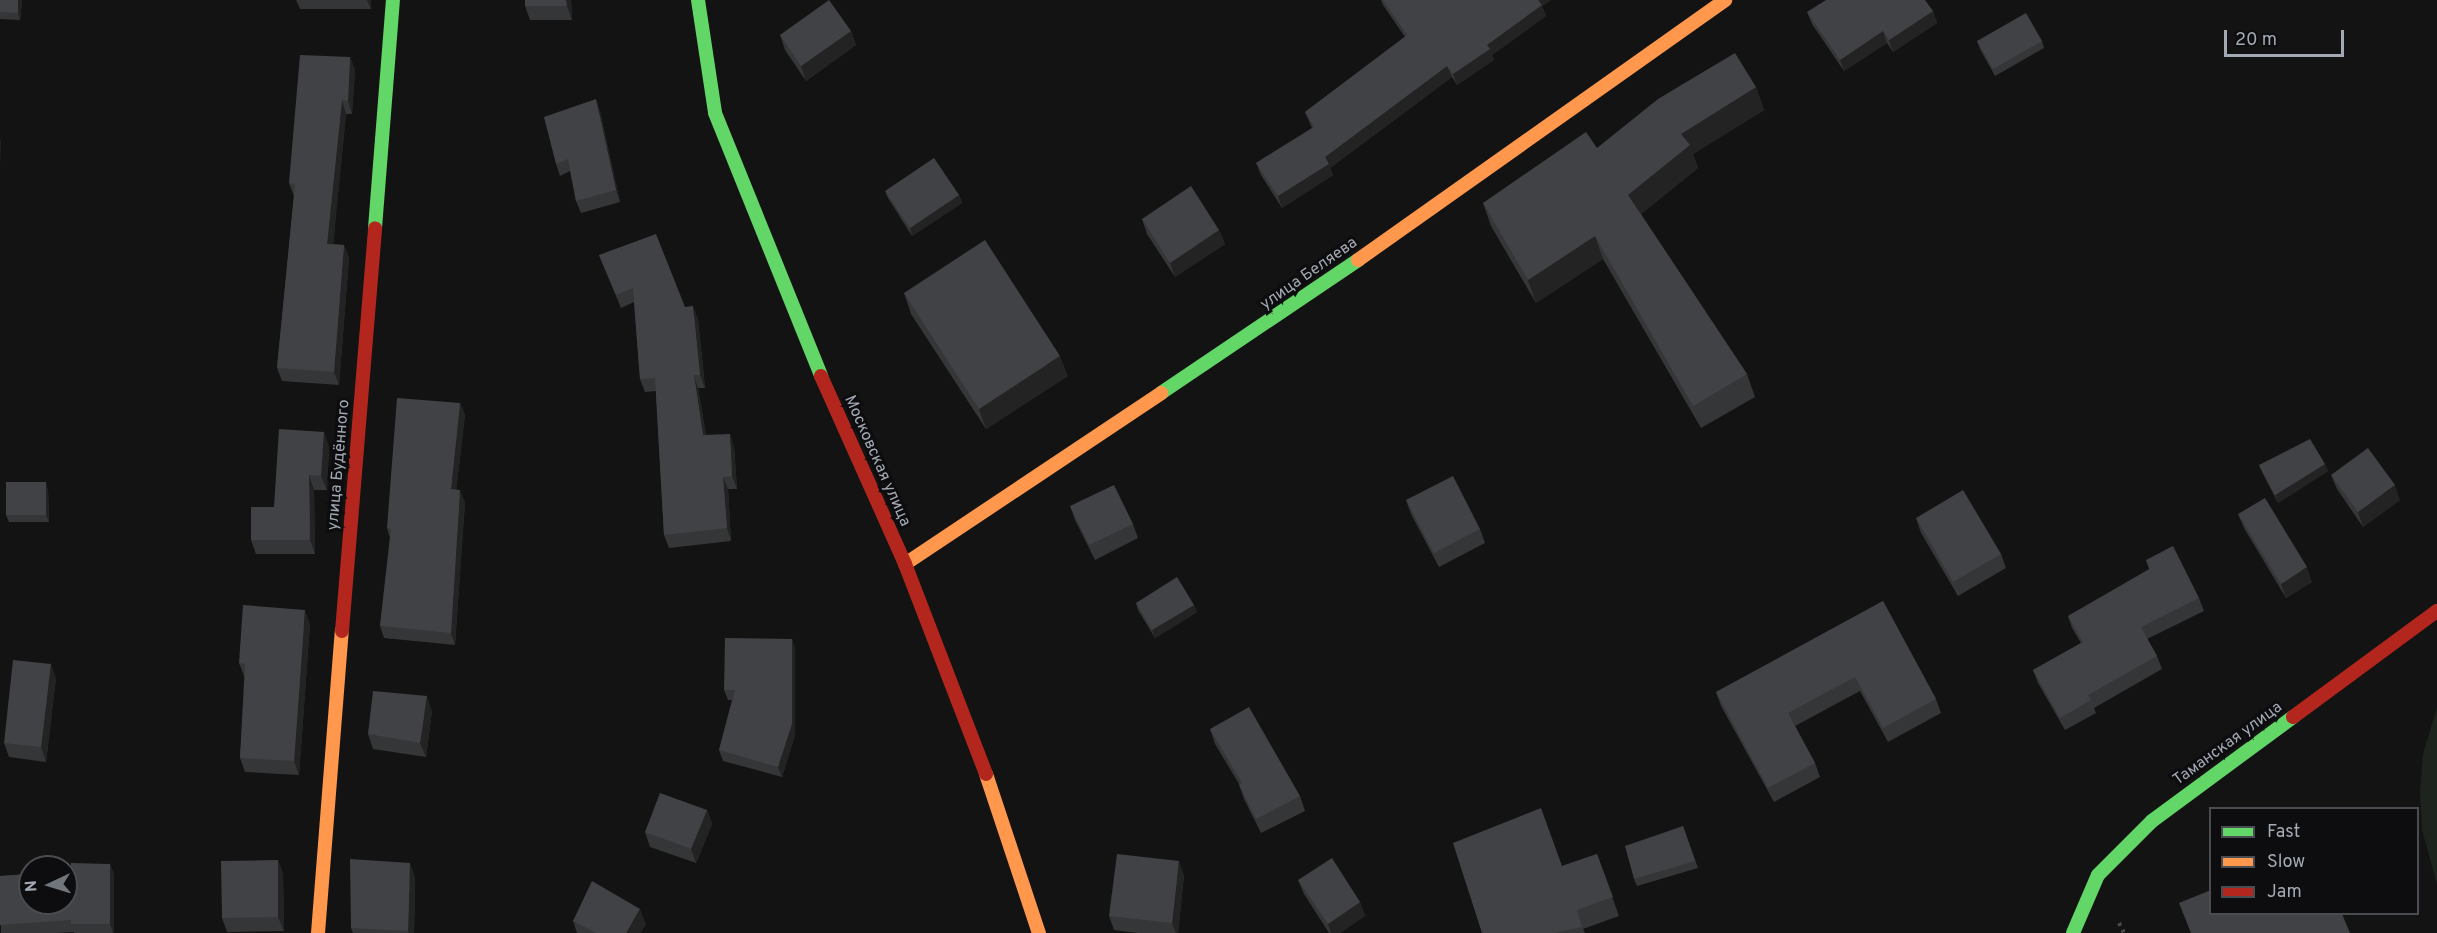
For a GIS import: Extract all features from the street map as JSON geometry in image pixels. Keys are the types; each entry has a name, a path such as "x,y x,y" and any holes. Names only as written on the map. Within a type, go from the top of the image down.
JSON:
{"street":[{"name":"улица Будённого","path":"318,933 393,0"},
{"name":"Московская улица","path":"698,0 715,113 808,346 905,564 1000,812 1039,933"},
{"name":"улица Беляева","path":"905,564 1300,301 1725,0"},
{"name":"Таманская улица","path":"2073,933 2098,875 2152,821 2437,611"}],"shaded area":[{"path":"2437,708 2437,884 2422,830 2420,792 2423,754"}],"building":[{"path":"0,0 18,0 18,13 0,12"},
{"path":"525,0 566,0 567,6 525,6"},
{"path":"829,0 851,31 801,66 780,35"},
{"path":"1383,0 1538,0 1542,5 1487,45 1490,49 1453,74 1447,66 1325,157 1329,164 1278,196 1256,163 1314,127 1305,112 1407,35"},
{"path":"1826,0 1925,0 1933,11 1889,40 1883,31 1840,60 1807,12"},
{"path":"2026,13 2042,41 1993,69 1977,41"},
{"path":"1735,53 1756,87 1681,134 1690,145 1628,195 1747,374 1693,406 1595,236 1528,280 1483,203 1586,132 1597,148 1658,99"},
{"path":"300,55 350,57 348,101 342,100 327,244 344,245 334,372 277,368 295,184 289,183"},
{"path":"596,99 616,190 576,201 568,159 556,164 544,117"},
{"path":"934,158 959,195 910,228 885,191"},
{"path":"1191,186 1219,230 1170,263 1142,219"},
{"path":"656,234 685,307 693,306 700,375 694,375 703,435 730,434 732,476 723,477 727,528 664,535 655,378 640,379 633,288 616,295 599,255"},
{"path":"985,240 1060,356 979,409 904,293"},
{"path":"397,398 460,403 451,489 460,490 451,633 380,626 391,529 387,528"},
{"path":"279,429 324,432 321,476 309,475 310,540 251,540 251,507 274,507"},
{"path":"2310,439 2325,464 2275,495 2259,465"},
{"path":"2368,448 2395,485 2358,512 2331,475"},
{"path":"1453,476 1480,529 1434,553 1406,500"},
{"path":"6,482 46,482 46,515 6,515"},
{"path":"1114,485 1133,524 1089,545 1070,506"},
{"path":"1963,490 2001,554 1953,582 1916,518"},
{"path":"2265,498 2307,567 2281,584 2238,514"},
{"path":"2173,546 2199,598 2141,627 2157,656 2088,695 2091,700 2060,718 2033,670 2083,642 2068,616 2150,569 2146,560"},
{"path":"1177,577 1194,605 1152,630 1136,603"},
{"path":"1883,601 1936,699 1883,728 1855,677 1788,713 1815,763 1768,788 1716,692"},
{"path":"243,605 305,610 294,761 240,758 245,664 239,663"},
{"path":"725,638 792,639 792,724 778,767 719,750 735,690 724,690"},
{"path":"13,660 51,664 41,747 4,743"},
{"path":"373,691 427,696 420,743 368,734"},
{"path":"1249,707 1300,796 1256,819 1239,785 1242,783 1210,729"},
{"path":"660,793 707,810 691,849 645,832"},
{"path":"1541,808 1562,866 1597,854 1613,897 1577,910 1582,927 1553,933 1482,933 1453,843"},
{"path":"1683,826 1695,861 1634,879 1625,846"},
{"path":"1117,854 1179,861 1172,923 1109,916"},
{"path":"1332,858 1360,902 1328,924 1298,880"},
{"path":"350,859 410,863 408,931 351,928"},
{"path":"278,860 278,917 222,918 221,861"},
{"path":"78,863 110,864 110,924 71,924 71,920 0,925 0,876 18,875 18,915 78,915"},
{"path":"592,881 640,909 626,933 596,933 573,921"},
{"path":"2209,891 2209,915 2342,915 2350,933 2191,933 2179,903"}],"traffic: fast":[{"path":"375,228 393,0"},
{"path":"698,0 715,113 821,376"},
{"path":"1161,393 1358,260"},
{"path":"2073,933 2098,875 2152,821 2293,717"}],"traffic: slow":[{"path":"1358,260 1725,0"},
{"path":"905,564 1161,393"},
{"path":"318,933 342,631"},
{"path":"986,774 1039,933"}],"traffic: jam":[{"path":"342,631 375,228"},
{"path":"821,376 905,564 986,774"},
{"path":"2293,717 2437,611"}]}
